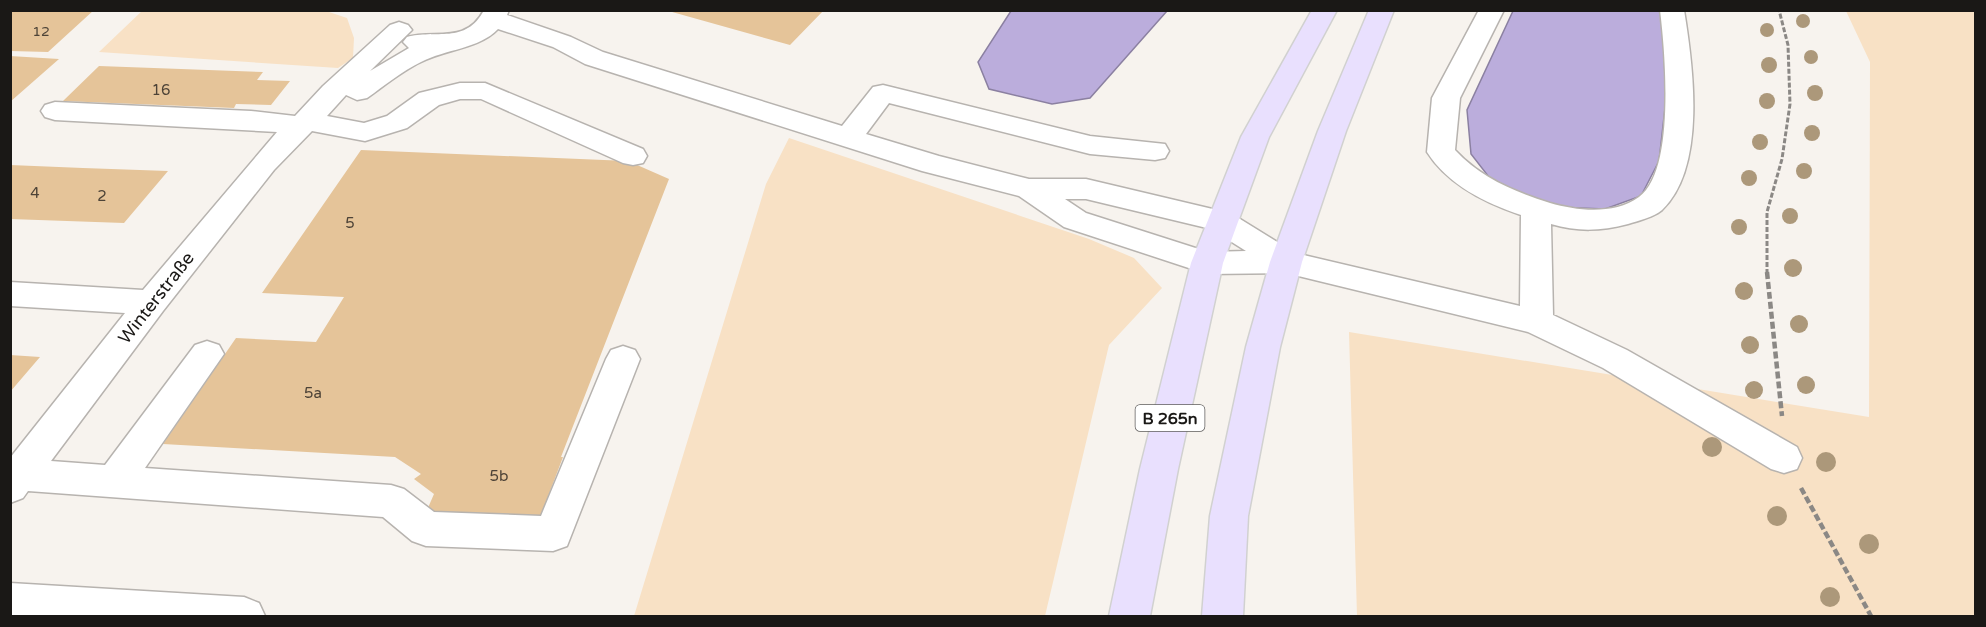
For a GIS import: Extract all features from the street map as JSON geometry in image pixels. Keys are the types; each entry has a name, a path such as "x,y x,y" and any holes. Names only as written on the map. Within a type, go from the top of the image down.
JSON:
{"main road":[{"name":"B 265n","path":"1129,616 1159,469 1207,263 1221,221 1255,137 1325,10"},
{"path":"1222,616 1229,516 1263,347 1286,262 1332,131 1383,10"}],"street":[{"path":"1492,10 1446,98 1441,152 1454,168 1486,189 1570,220 1613,220 1651,203 1669,173 1680,125 1672,10"},
{"path":"399,17 412,42 438,44 471,36 485,28 495,15 562,42 594,58 932,164 1029,189 1086,189 1221,221 1286,262"},
{"name":"Winterstraße","path":"15,481 151,302 264,163 306,122 399,17"},
{"path":"471,36 548,54 594,58"},
{"name":"Winterstraße","path":"306,122 351,96 410,57 438,44"},
{"path":"55,111 306,122 365,132 397,122 429,99 459,91 485,91 633,156"},
{"path":"848,137 883,93 1090,145 1155,151"},
{"path":"1029,189 1075,220 1207,263 1286,262 1537,322 1616,359 1784,458"},
{"path":"1536,209 1537,322"},
{"path":"10,294 151,302"},
{"path":"114,482 207,354"},
{"path":"15,481 114,482 391,501 426,530 553,534 624,359"},
{"path":"10,602 244,616"}],"path":[{"path":"1779,10 1790,67 1789,119 1782,159 1767,211 1767,269 1782,405 1784,458 1871,616"}],"shaded area":[{"path":"143,10 326,11 347,18 354,38 353,58 338,68 99,52"},
{"path":"1011,11 1167,11 1090,98 1052,104 989,89 978,62"},
{"path":"1513,11 1662,11 1666,99 1659,161 1641,196 1605,209 1555,207 1492,181 1471,154 1467,110"},
{"path":"1846,11 1975,11 1975,616 1357,616 1349,332 1869,417 1870,62"},
{"path":"789,138 1089,239 1134,258 1162,288 1109,345 1045,616 634,616 766,184"}],"building":[{"path":"10,10 94,10 48,52 10,51"},
{"path":"665,10 824,10 790,45"},
{"path":"10,56 59,59 10,102"},
{"path":"99,66 263,72 257,80 290,81 271,105 236,104 234,108 63,101"},
{"path":"361,150 628,161 669,179 561,457 563,457 538,523 424,517 434,494 414,479 421,474 395,457 163,444 236,338 316,342 344,297 262,293"},
{"path":"10,165 168,171 124,223 10,219"},
{"path":"10,355 40,357 10,392"}]}
